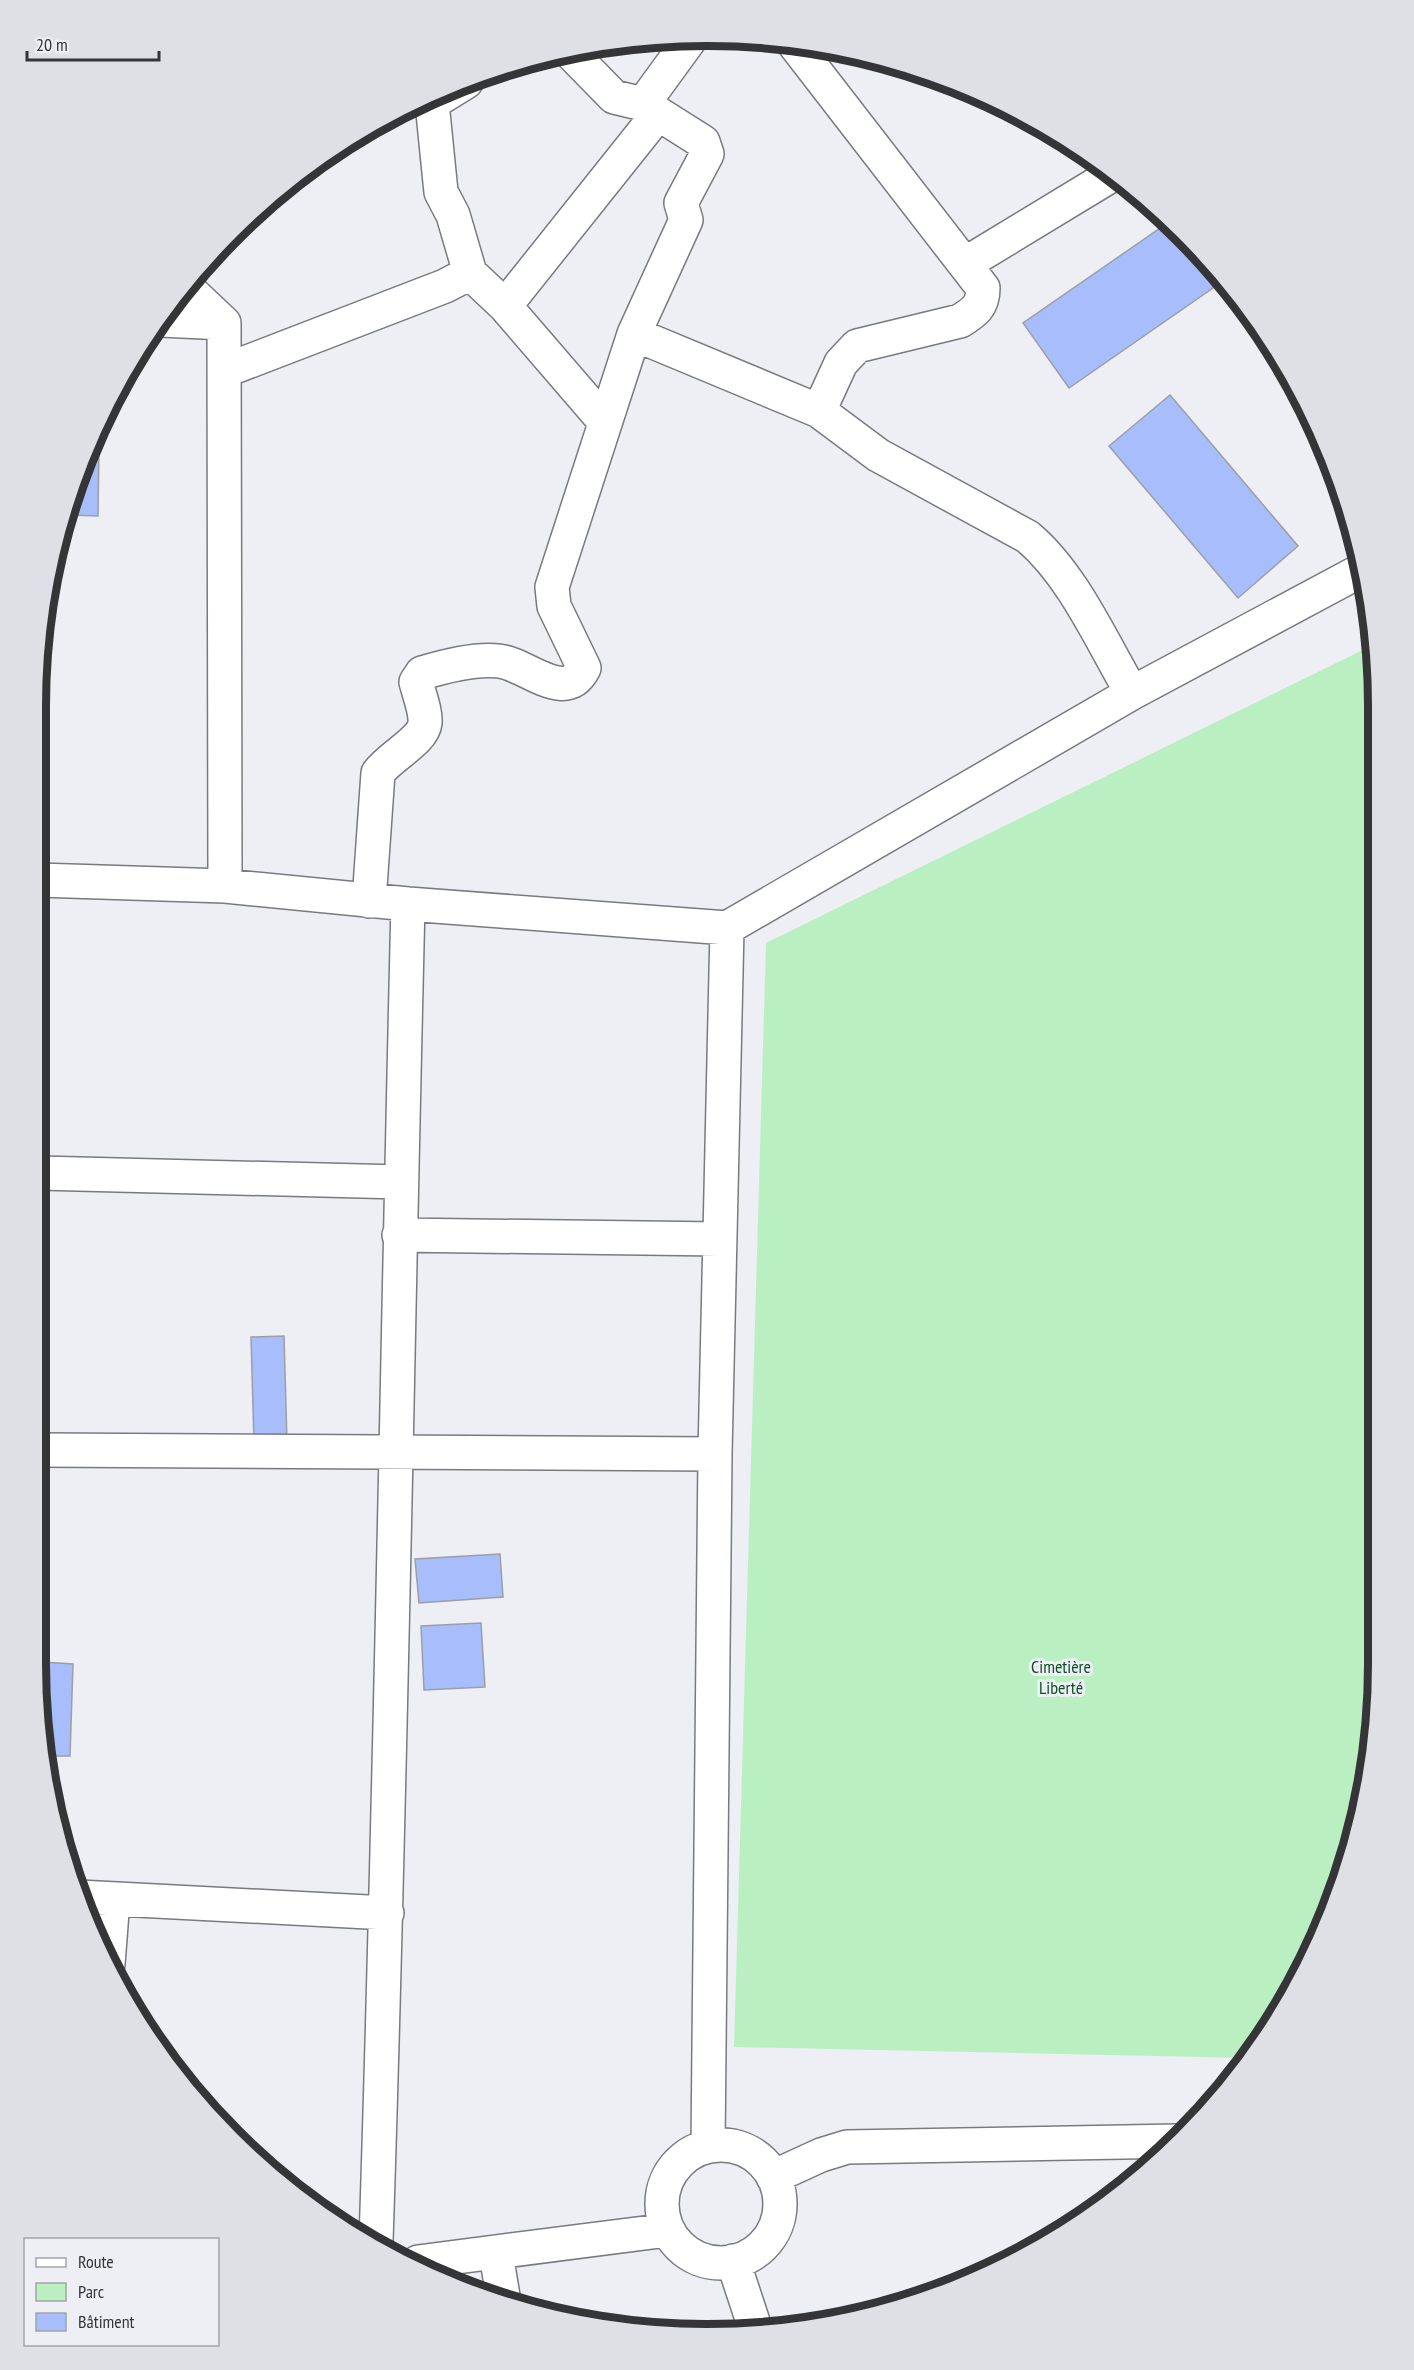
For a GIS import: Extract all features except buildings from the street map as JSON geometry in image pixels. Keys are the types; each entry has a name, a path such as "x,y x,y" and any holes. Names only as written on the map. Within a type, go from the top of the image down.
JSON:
{"street":[{"path":"505,306 650,109 686,47"},
{"path":"802,53 983,288 983,301 975,312 960,321 857,346 841,363 819,411"},
{"path":"369,901 378,773 387,760 421,735 425,722 416,682 422,673 488,660 502,661 546,680 567,684 579,679 584,668 554,606 552,587 634,334 686,220 681,203 707,154 703,142 650,109 614,97 577,59"},
{"path":"431,108 441,192 453,215 470,273 505,306 605,422"},
{"path":"965,264 1104,180"},
{"path":"224,371 445,286 470,273"},
{"path":"193,293 224,323 225,886"},
{"path":"172,321 224,323"},
{"path":"634,334 819,411 878,455 1028,537 1046,552 1061,571 1132,693"},
{"path":"46,880 225,886 369,901 727,928 1132,693 1354,574"},
{"path":"376,2235 387,1913 394,1453 408,904"},
{"path":"708,2146 715,1454 727,928"},
{"path":"46,1173 401,1182"},
{"path":"399,1235 720,1239"},
{"path":"46,1450 715,1454"},
{"path":"90,1898 387,1913"},
{"path":"110,1943 113,1899"},
{"path":"773,2177 821,2155 847,2147 1161,2142"},
{"path":"724,2144 753,2154 773,2177 780,2207 770,2236 747,2257 733,2261 710,2261 688,2253 668,2230 662,2200 671,2171 694,2150 724,2144"},
{"path":"428,2261 668,2230"},
{"path":"496,2254 502,2290"},
{"path":"733,2261 753,2322"}],"green space":[{"name":"Cimetière Liberté","path":"1365,649 1368,707 1368,1663 1366,1706 1355,1792 1345,1834 1317,1916 1279,1993 1236,2058 734,2047 766,943"}]}
